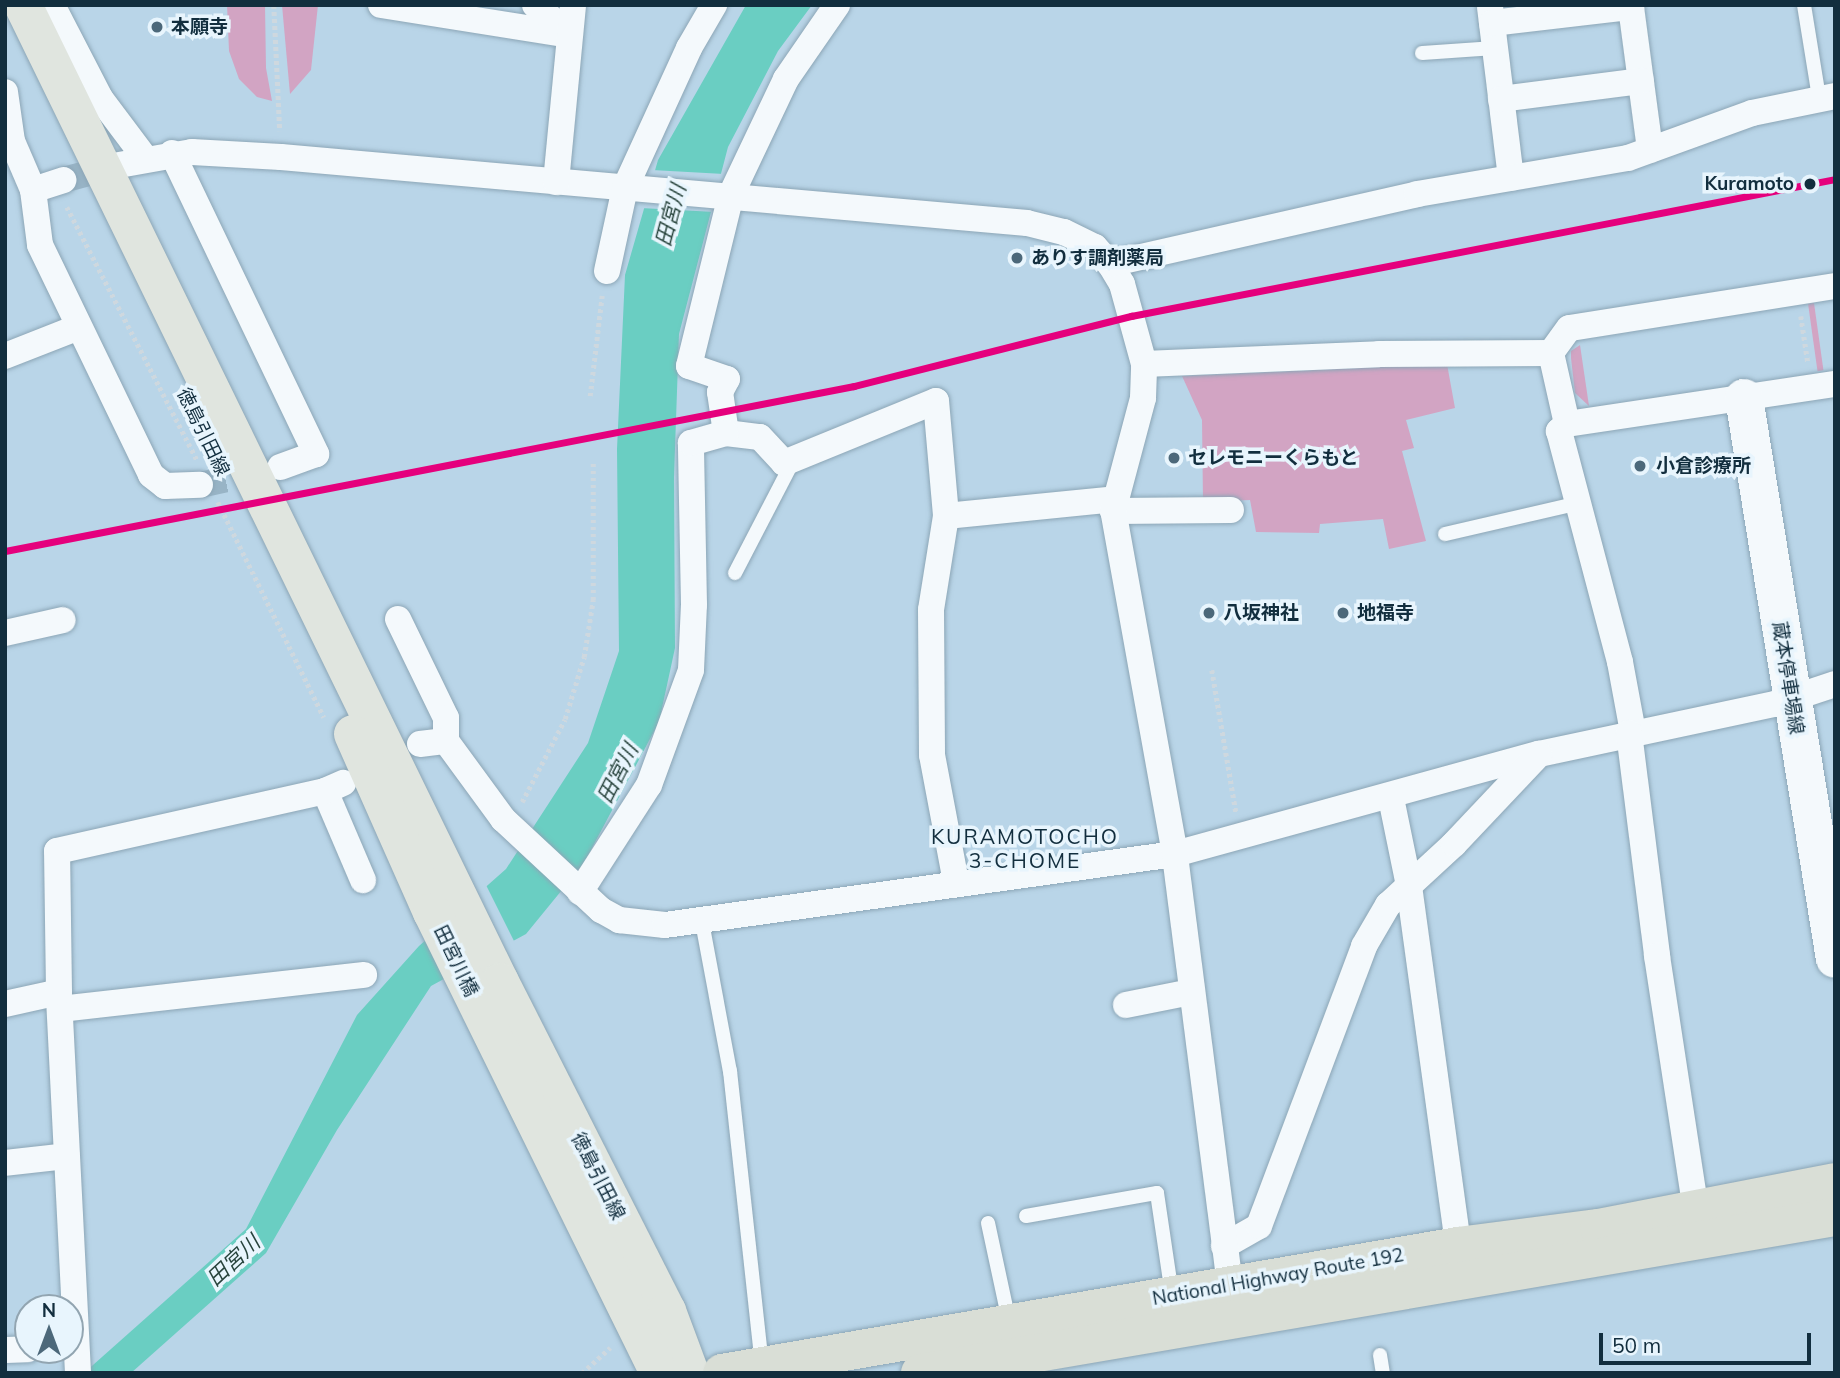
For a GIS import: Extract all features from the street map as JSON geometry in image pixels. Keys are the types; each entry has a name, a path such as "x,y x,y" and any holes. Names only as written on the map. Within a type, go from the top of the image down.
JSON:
{"highway":[{"name":"National Highway Route 192","path":"722,1373 1458,1246 1696,1210 1835,1182"},
{"name":"National Highway Route 192","path":"920,1373 1835,1217"}],"main road":[{"path":"23,5 442,899"},
{"name":"徳島引田線","path":"5,31 368,764 442,899"},
{"name":"蔵本停車場線","path":"1744,398 1835,959"},
{"name":"田宮川橋","path":"442,899 490,995"},
{"name":"徳島引田線","path":"490,995 659,1373"},
{"name":"徳島引田線","path":"490,995 667,1311 690,1373"}],"street":[{"path":"52,5 100,98 145,158"},
{"path":"381,5 570,35"},
{"path":"535,5 570,35"},
{"path":"556,182 573,5"},
{"path":"607,271 630,189 689,48 713,5"},
{"path":"726,433 720,392 727,379 689,366 728,195 786,79 837,5"},
{"path":"1511,178 1492,25 1631,6 1650,150"},
{"path":"1501,99 1641,81"},
{"path":"5,92 9,140 33,190 40,245 151,475 165,486 203,479"},
{"path":"1110,264 1417,194 1628,158 1752,113 1827,97"},
{"path":"172,153 316,454 280,467"},
{"path":"119,165 172,153 281,157 1027,223 1064,232 1095,247 1122,284 1144,364 1143,398 1114,505 1175,854 1230,1285"},
{"path":"33,190 63,180"},
{"path":"1567,424 1551,353 1569,328 1835,286"},
{"path":"5,356 79,327"},
{"path":"1144,364 1379,354 1551,353"},
{"path":"1696,1210 1657,956 1631,732 1620,662 1559,431 1567,424 1835,384"},
{"path":"576,889 649,785 691,670 691,443 726,433 754,434 776,459 793,461 936,401 946,516 931,610 932,755 956,882"},
{"path":"946,516 1114,505 1231,510"},
{"path":"398,619 446,718 446,741 509,825 576,889 620,920 665,925 702,922 956,882 1175,854 1239,834 1391,797 1539,754 1631,732 1792,700 1835,684"},
{"path":"5,633 63,620"},
{"path":"420,744 446,741"},
{"path":"1224,1246 1259,1226 1364,946 1388,905 1539,754"},
{"path":"73,1294 59,1001 57,851 334,787 363,880"},
{"path":"1391,797 1409,886 1458,1246"},
{"path":"5,1004 364,975"},
{"path":"1126,1005 1191,992"},
{"path":"5,1163 67,1156"}],"lane":[{"path":"1804,5 1827,97"},
{"path":"1422,53 1492,25"},
{"path":"735,573 793,461"},
{"path":"1445,534 1579,503"},
{"path":"702,922 730,1071 762,1366"},
{"path":"1026,1216 1157,1193 1172,1295"},
{"path":"988,1223 1010,1323"},
{"path":"1380,1356 1383,1373"}],"path":[{"path":"274,5 281,157"},
{"path":"74,217 329,727"},
{"path":"590,396 593,349 607,271"},
{"path":"1800,306 1810,374"},
{"path":"509,825 533,786 565,719 584,657 593,600 593,460"},
{"path":"1212,670 1239,834"}],"shaded area":[{"path":"227,5 265,5 266,68 272,101 257,97 239,79 229,51"},
{"path":"282,5 318,5 311,70 290,94"},
{"path":"1814,303 1823,370 1818,371 1808,304"},
{"path":"1580,345 1589,406 1575,393 1571,351"},
{"path":"1447,364 1455,408 1406,420 1414,448 1402,451 1426,541 1389,549 1383,519 1320,524 1319,533 1256,532 1250,500 1203,502 1202,420 1182,376"}],"water":[{"name":"田宮川","path":"746,5 812,5 778,51 728,147 679,334 674,477 675,648 659,722 584,863 526,934 431,986 337,1130 266,1253 131,1373 84,1373 246,1229 357,1015 419,946 506,869 588,743 619,651 617,449 625,275 658,160"}],"pier":[{"path":"652,170 724,174 715,212 641,208"},
{"path":"485,883 515,943 446,981 424,937"}],"tunnel":[{"path":"63,180 119,165"},
{"path":"200,485 268,470"}],"transit line":[{"path":"5,551 854,386 1131,316 1835,179"}],"place":[{"name":"本願寺","path":"157,27"},
{"name":"Kuramoto","path":"1810,184"},
{"name":"ありす調剤薬局","path":"1017,258"},
{"name":"セレモニーくらもと","path":"1174,458"},
{"name":"小倉診療所","path":"1640,466"},
{"name":"八坂神社","path":"1209,613"},
{"name":"地福寺","path":"1343,613"}],"district":[{"name":"KURAMOTOCHO 3-CHOME","path":"1025,848"}]}
